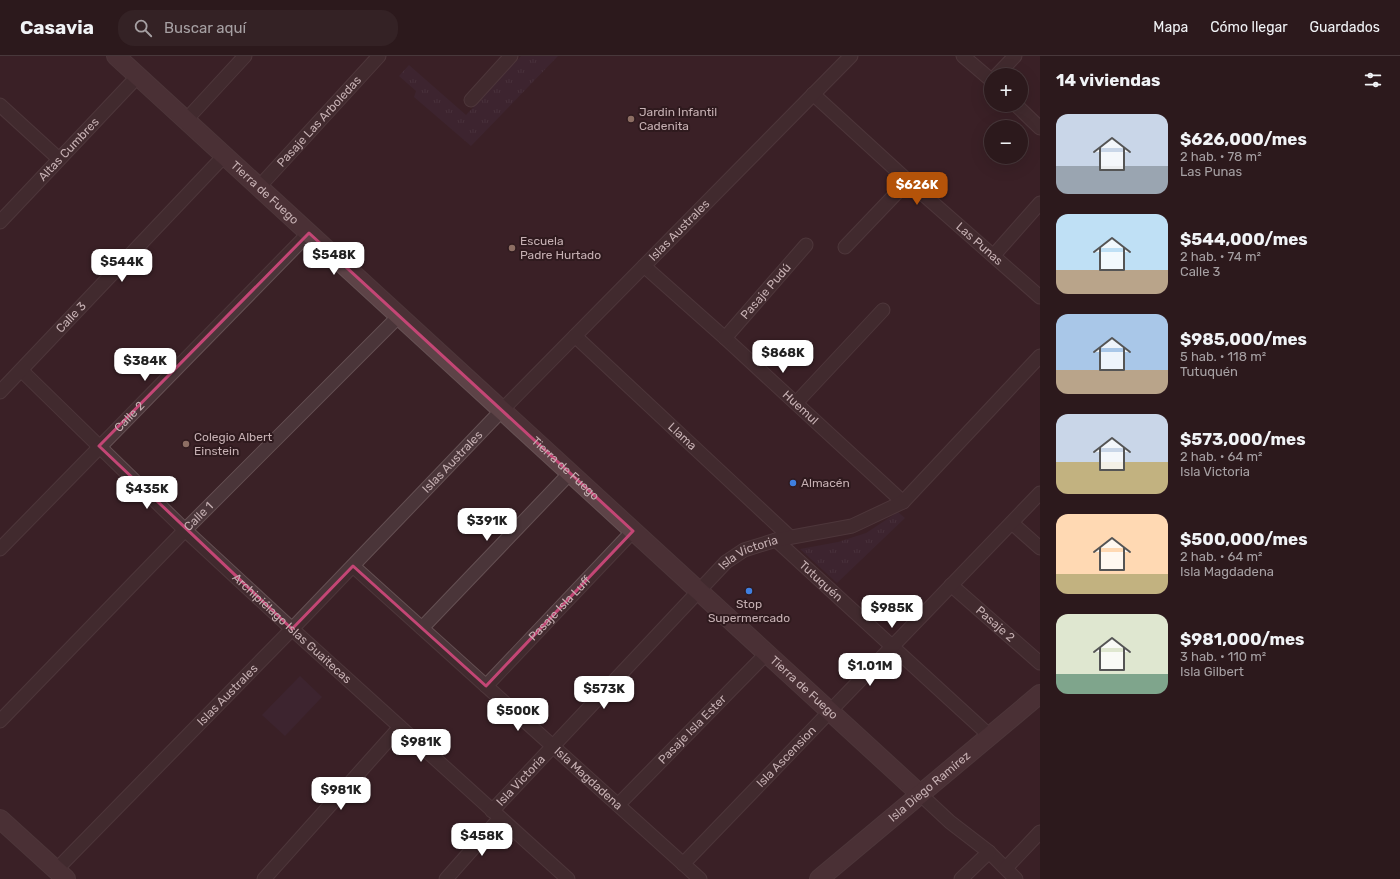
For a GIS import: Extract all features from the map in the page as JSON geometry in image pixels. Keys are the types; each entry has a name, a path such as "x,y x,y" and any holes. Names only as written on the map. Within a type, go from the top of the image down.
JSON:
{"street":[{"name":"Tierra de Fuego","path":"116,56 829,712 950,822 989,852 1016,879"},
{"path":"186,120 245,56"},
{"name":"Pasaje Las Arboledas","path":"259,187 379,56"},
{"path":"471,100 511,56"},
{"name":"Islas Australes","path":"61,874 292,629 502,410 851,56"},
{"path":"963,56 984,74"},
{"path":"1004,68 1016,56"},
{"name":"Altas Cumbres","path":"0,222 138,76"},
{"name":"Las Punas","path":"813,94 908,181 1040,297"},
{"path":"0,105 59,159"},
{"path":"1023,112 1040,128"},
{"name":"Calle 3","path":"0,392 22,371 224,155"},
{"path":"845,247 908,181"},
{"path":"994,255 1040,204"},
{"name":"Calle 2","path":"0,549 99,446 309,233"},
{"name":"Pasaje Pudú","path":"725,338 806,245"},
{"name":"Huemul","path":"644,266 725,338 903,502"},
{"path":"796,403 883,310"},
{"name":"Calle 1","path":"0,721 185,530 399,316"},
{"name":"Llama","path":"575,336 790,537"},
{"name":"Isla Victoria","path":"446,879 496,814 553,746 726,562 744,550 776,540 852,526 903,502 1040,356"},
{"name":"Archipiélago Islas Guaitecas","path":"22,371 185,530 568,879"},
{"path":"422,628 570,473"},
{"name":"Isla Ascension","path":"683,864 1040,493"},
{"path":"1012,523 1040,548"},
{"name":"Pasaje Isla Luff","path":"486,686 633,531"},
{"name":"Tutuquén","path":"776,540 990,736"},
{"name":"Isla Magdadena","path":"353,566 700,879"},
{"name":"Pasaje 2","path":"952,585 1040,663"},
{"name":"Pasaje Isla Ester","path":"618,805 766,654"},
{"name":"Isla Diego Ramírez","path":"819,879 1040,694"},
{"path":"264,879 400,727"},
{"path":"0,819 61,874"},
{"path":"1006,868 1040,832"},
{"path":"961,879 989,852"}],"highlighted area":[{"path":"309,233 633,531 486,686 353,566 292,629 99,446"}],"green space":[{"path":"521,56 558,56 471,146 414,97 416,91 399,76 409,65 466,115"},
{"path":"898,512 905,518 837,583 800,549 838,542 866,533"},
{"path":"300,676 322,697 285,736 262,715"}],"place":[{"name":"Jardin Infantil Cadenita","path":"631,119"},
{"name":"Escuela Padre Hurtado","path":"512,248"},
{"name":"Colegio Albert Einstein","path":"186,444"},
{"name":"Almacén","path":"793,483"},
{"name":"Stop Supermercado","path":"749,591"}]}
